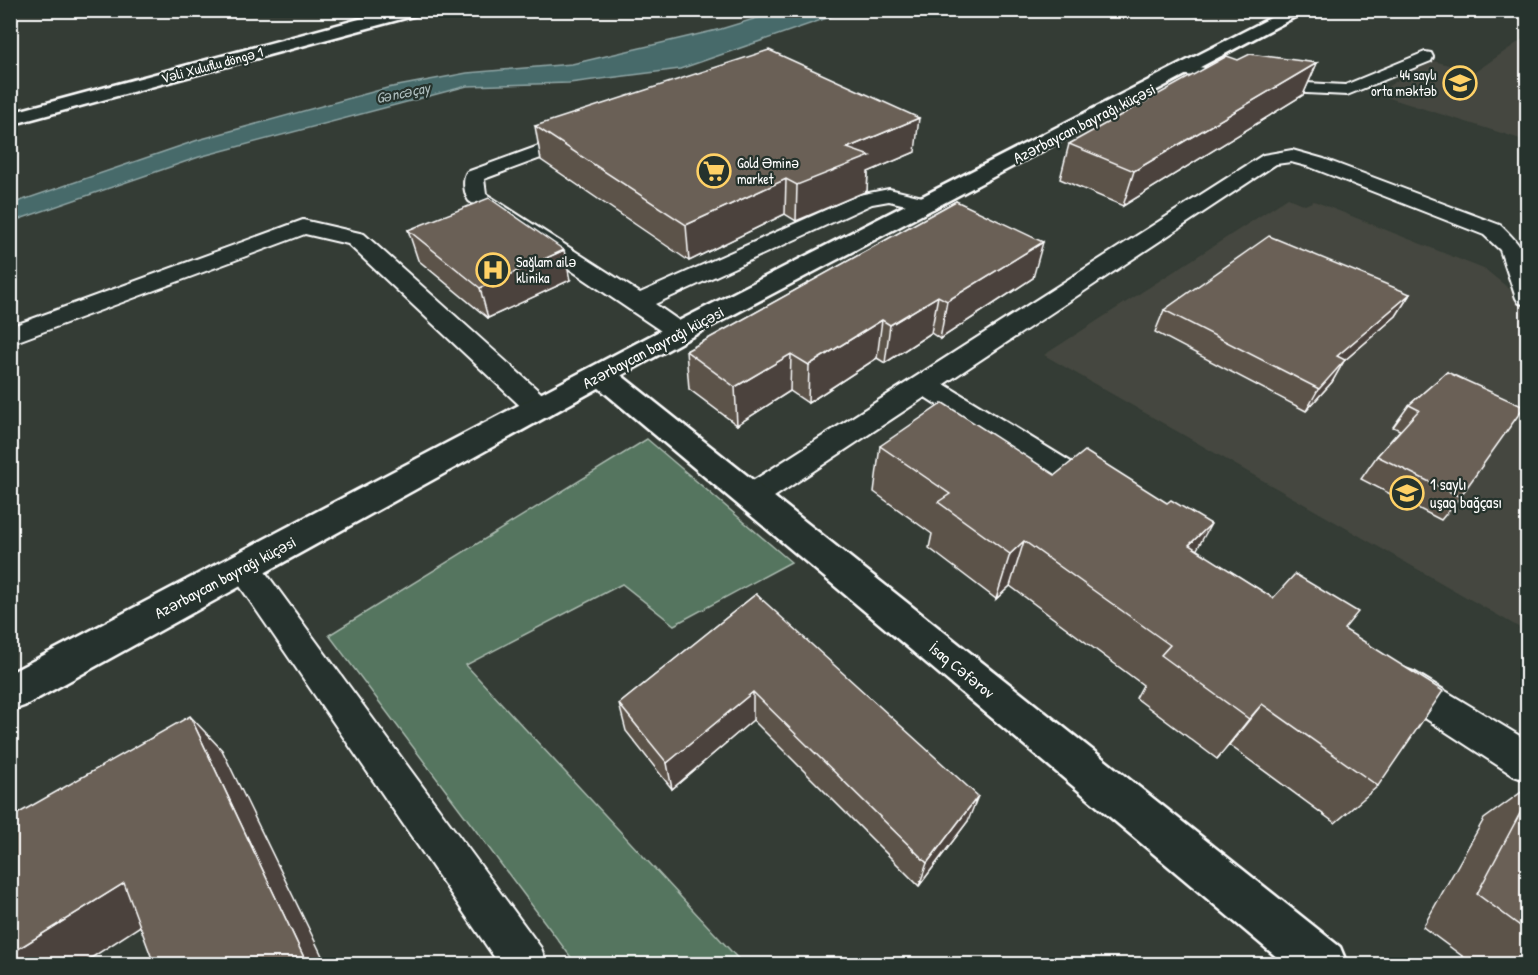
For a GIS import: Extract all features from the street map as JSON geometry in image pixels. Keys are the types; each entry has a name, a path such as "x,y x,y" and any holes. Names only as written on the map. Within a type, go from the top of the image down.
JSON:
{"street":[{"name":"Vəli Xuluflu döngə 1","path":"10,119 414,10"},
{"name":"Azərbaycan bayrağı küçəsi","path":"10,693 679,332 1300,10"},
{"name":"İsaq Cəfərov","path":"602,375 1323,964"}],"lane":[{"path":"1187,70 1286,87 1347,90 1425,57"},
{"path":"592,132 474,176 476,197 679,332"},
{"path":"751,496 1270,159 1292,156 1317,163 1492,230 1510,248 1527,298"},
{"path":"638,303 867,199 889,195 927,204"},
{"path":"10,336 303,227 356,239 540,408"},
{"path":"924,384 1125,510"},
{"path":"244,567 525,964"},
{"path":"1377,668 1527,763"}],"shaded area":[{"name":"44 saylı orta məktəb","path":"1527,36 1527,141 1376,94 1430,60 1475,72"},
{"name":"1 saylı uşaq bağçası","path":"1288,198 1305,205 1314,201 1486,270 1527,303 1527,632 1044,355"}],"green space":[{"path":"647,439 791,562 674,625 622,584 466,665 743,964 576,964 329,635"}],"water":[{"name":"Gəncəçay","path":"780,11 847,11 680,69 569,83 467,86 199,157 11,222 11,204 198,140 387,88 467,73 572,64 721,29"}],"building":[{"name":"Gold Əminə market","path":"769,50 919,118 847,148 870,156 797,185 786,179 686,225 535,126"},
{"path":"1250,54 1317,63 1134,171 1069,144 1227,56 1238,60"},
{"path":"489,198 564,250 480,288 408,230"},
{"path":"956,201 1043,242 947,301 938,296 890,325 882,320 809,365 791,354 735,387 686,351"},
{"path":"1269,236 1410,294 1337,356 1345,360 1319,389 1164,310"},
{"path":"1447,372 1524,407 1460,497 1377,456 1419,410 1409,405"},
{"path":"943,403 1055,475 1085,451 1167,503 1171,500 1211,524 1189,545 1273,598 1295,574 1358,612 1344,629 1443,691 1378,786 1262,704 1249,719 1161,655 1170,645 1024,541 1010,554 938,502 950,494 880,446"},
{"path":"756,594 978,796 927,863 753,692 667,763 619,704"},
{"path":"190,716 307,964 154,964 124,883 10,954 10,818"},
{"path":"1527,800 1527,931 1477,894"}],"place":[{"name":"44 saylı orta məktəb","path":"1460,83"},
{"name":"Gold Əminə market","path":"714,171"},
{"name":"Sağlam ailə klinika","path":"493,270"},
{"name":"1 saylı uşaq bağçası","path":"1407,493"}]}
